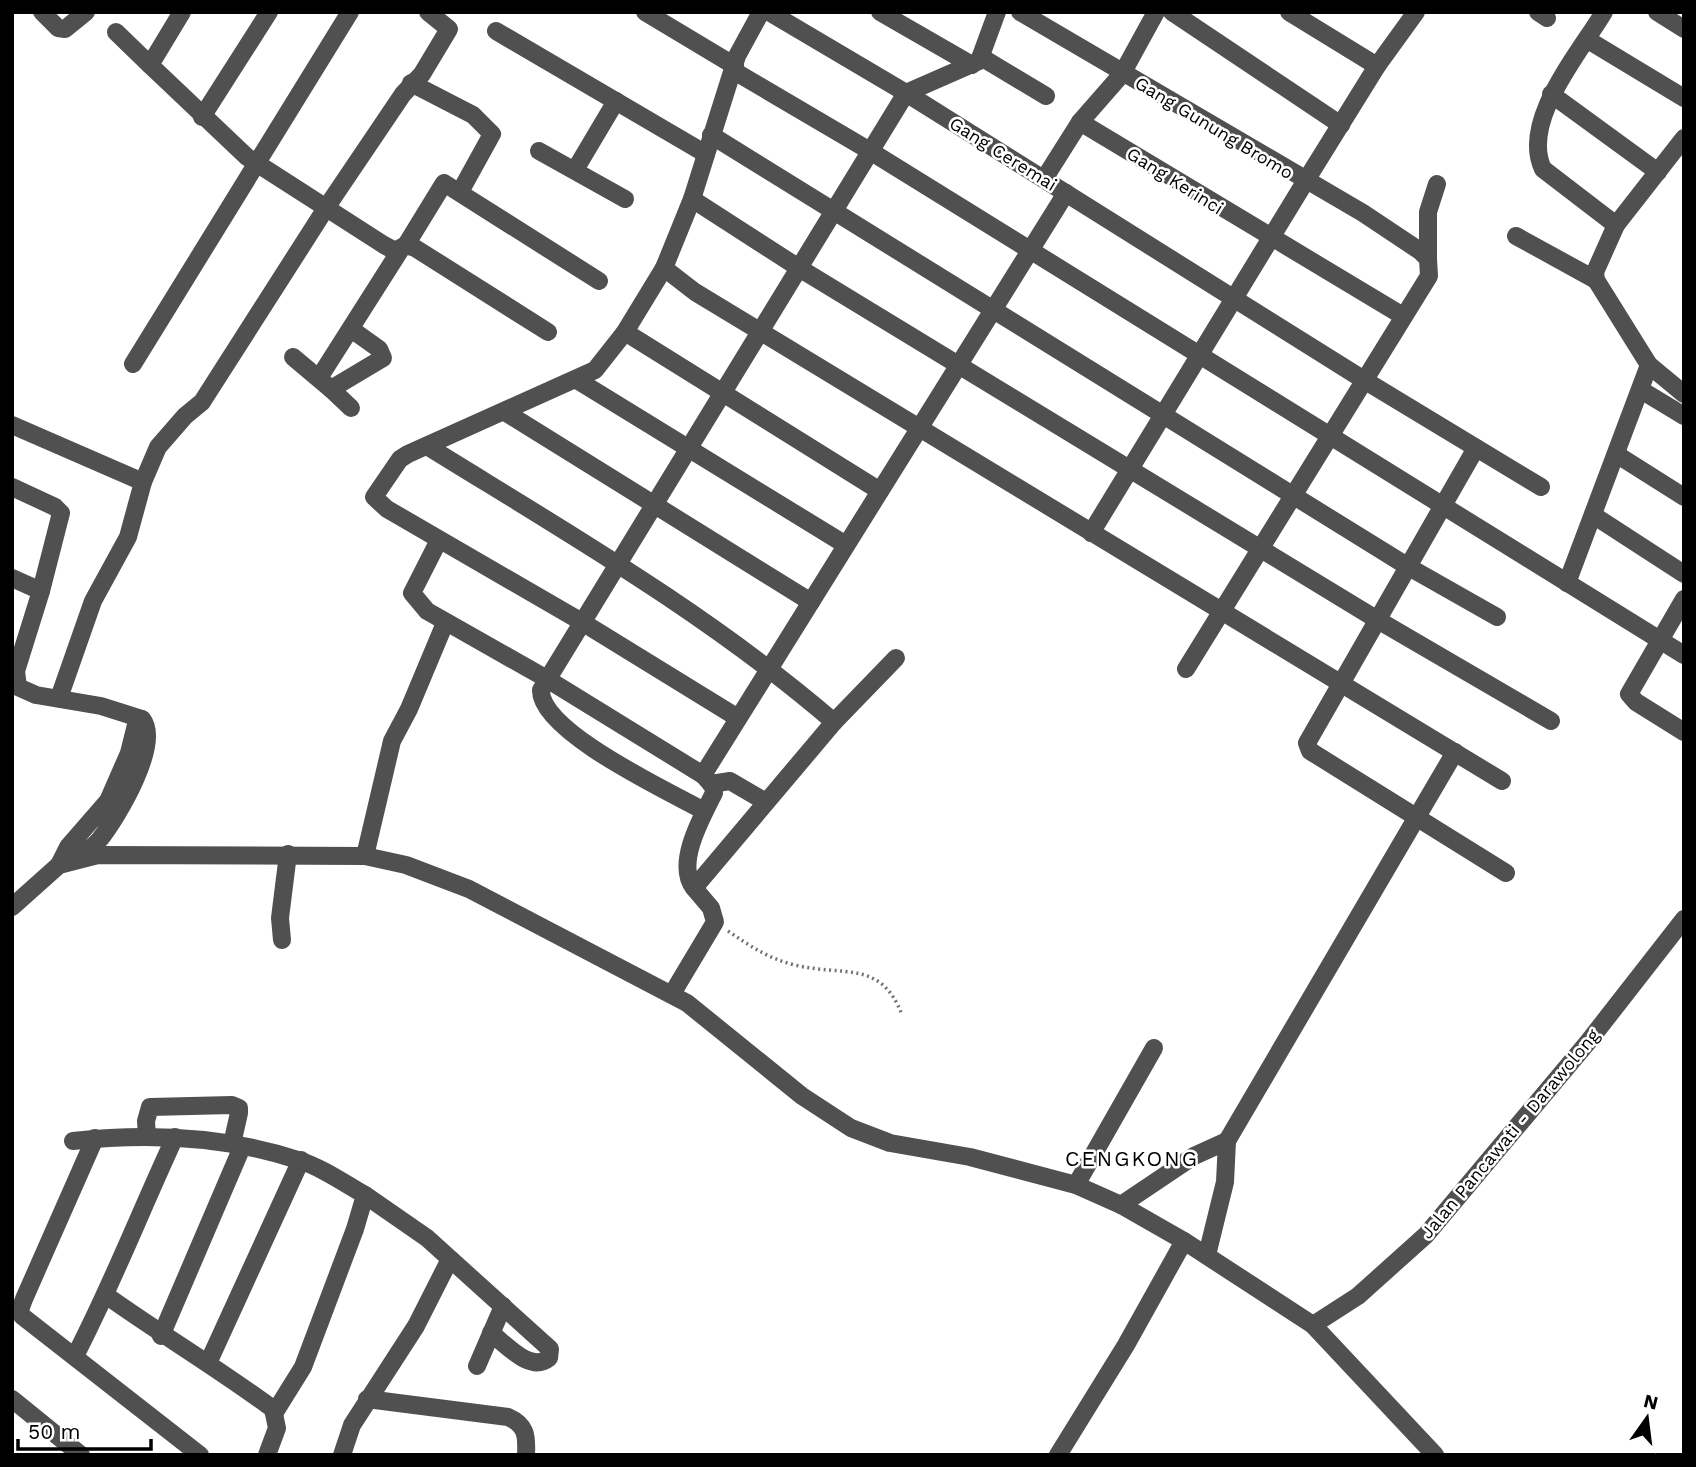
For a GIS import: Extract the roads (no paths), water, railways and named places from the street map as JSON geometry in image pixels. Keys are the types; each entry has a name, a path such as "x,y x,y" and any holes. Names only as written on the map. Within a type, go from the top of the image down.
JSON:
{"street":[{"path":"42,12 58,28 65,29 86,12"},
{"path":"150,65 183,12"},
{"path":"202,117 269,12"},
{"path":"133,364 350,12"},
{"path":"60,698 93,601 128,537 143,482 158,447 202,402 326,208 411,83 422,74 449,29 447,24 428,12"},
{"path":"645,12 1331,436 1441,508 1531,560 1684,656"},
{"path":"738,718 582,622 387,509 374,497 400,459 577,380 604,362 664,268 692,199 735,68 761,12"},
{"name":"Gang Ceremai","path":"769,12 906,93 1364,380 1541,486"},
{"path":"880,12 1046,96"},
{"path":"704,811 616,764 576,736 544,707 541,690 906,93 977,61 997,12"},
{"name":"Gang Gunung Bromo","path":"1020,12 1363,214 1428,259"},
{"path":"1044,179 1080,122 1122,74 1156,12"},
{"path":"1172,12 1341,125"},
{"path":"1289,12 1377,66"},
{"path":"1604,12 1551,94 1541,132 1541,165 1616,225"},
{"path":"1657,12 1684,29"},
{"path":"1091,533 1305,181 1413,13"},
{"path":"496,31 706,154"},
{"path":"116,32 202,117 258,164 384,245 395,251 403,247 415,247 548,332"},
{"path":"1588,40 1684,98"},
{"path":"411,83 473,115 492,134 460,192"},
{"path":"1551,94 1658,172"},
{"path":"575,170 616,101"},
{"name":"Gang Kerinci","path":"1080,122 1271,240 1403,316"},
{"path":"711,135 1408,566 1497,617"},
{"path":"1596,280 1598,263 1616,225 1684,138"},
{"path":"539,151 625,199"},
{"path":"325,384 351,329 444,183 599,281"},
{"path":"1186,669 1429,276 1428,212 1437,184"},
{"path":"707,780 738,718 1066,193"},
{"path":"692,199 958,365 1376,619 1551,721"},
{"path":"1516,236 1596,280 1649,365 1684,394"},
{"path":"664,268 695,292 1222,614 1502,781"},
{"path":"325,384 383,358 379,349 351,329"},
{"path":"625,332 880,491"},
{"path":"293,357 351,408"},
{"path":"1561,579 1593,515 1649,365"},
{"path":"577,380 846,545"},
{"path":"1641,390 1684,416"},
{"path":"505,412 811,602"},
{"path":"12,425 143,482"},
{"path":"427,446 617,564 771,667 835,722"},
{"path":"1476,448 1376,619 1343,684 1308,738 1307,748 1506,873"},
{"path":"1616,454 1684,497"},
{"path":"12,487 55,507 61,513 15,681 27,693 60,698 142,719 136,725 124,784 98,841 78,858"},
{"path":"1593,515 1684,574"},
{"path":"439,540 412,593 427,611 547,679 707,780 730,782 766,802"},
{"path":"12,578 40,592"},
{"path":"1684,599 1629,691 1630,696 1684,732"},
{"path":"365,856 393,741 410,709 445,623"},
{"path":"694,888 835,722 896,657"},
{"path":"1207,1255 1225,1182 1227,1141 1455,752"},
{"path":"673,995 715,922 711,908 694,888 686,867 704,811 714,793 707,780"},
{"path":"59,865 68,846 98,816 124,784"},
{"path":"12,907 59,865 78,858 118,854 288,854 365,856 406,865 469,890 673,995 698,1010 802,1096 851,1128 890,1143 970,1157 1076,1185 1121,1205 1184,1241 1313,1325 1435,1455"},
{"path":"282,940 281,909 288,854"},
{"name":"Jalan Pancawati - Darawolong","path":"1313,1325 1358,1296 1426,1235 1588,1042 1684,919"},
{"path":"1076,1185 1154,1048"},
{"path":"147,1137 146,1121 150,1107 232,1105 239,1108 237,1146 162,1336"},
{"path":"73,1140 147,1137 214,1139 301,1160 365,1195 427,1238 550,1349 549,1358 542,1364 531,1364 491,1333"},
{"path":"75,1356 107,1296 135,1223 175,1137"},
{"path":"95,1139 20,1310 22,1316 39,1331 75,1356 200,1455"},
{"path":"1121,1205 1194,1156 1227,1141"},
{"path":"209,1361 301,1160"},
{"path":"267,1455 277,1428 275,1412 303,1367 355,1229 365,1195"},
{"path":"1058,1455 1120,1356 1184,1241"},
{"path":"342,1455 352,1425 416,1326 450,1259"},
{"path":"107,1296 162,1336 209,1361 275,1412"},
{"path":"477,1366 503,1307"},
{"path":"12,1399 72,1452"},
{"path":"367,1399 508,1417 519,1422 525,1430 526,1455"}],"district":[{"name":"CENGKONG","path":"1132,1159"}]}
